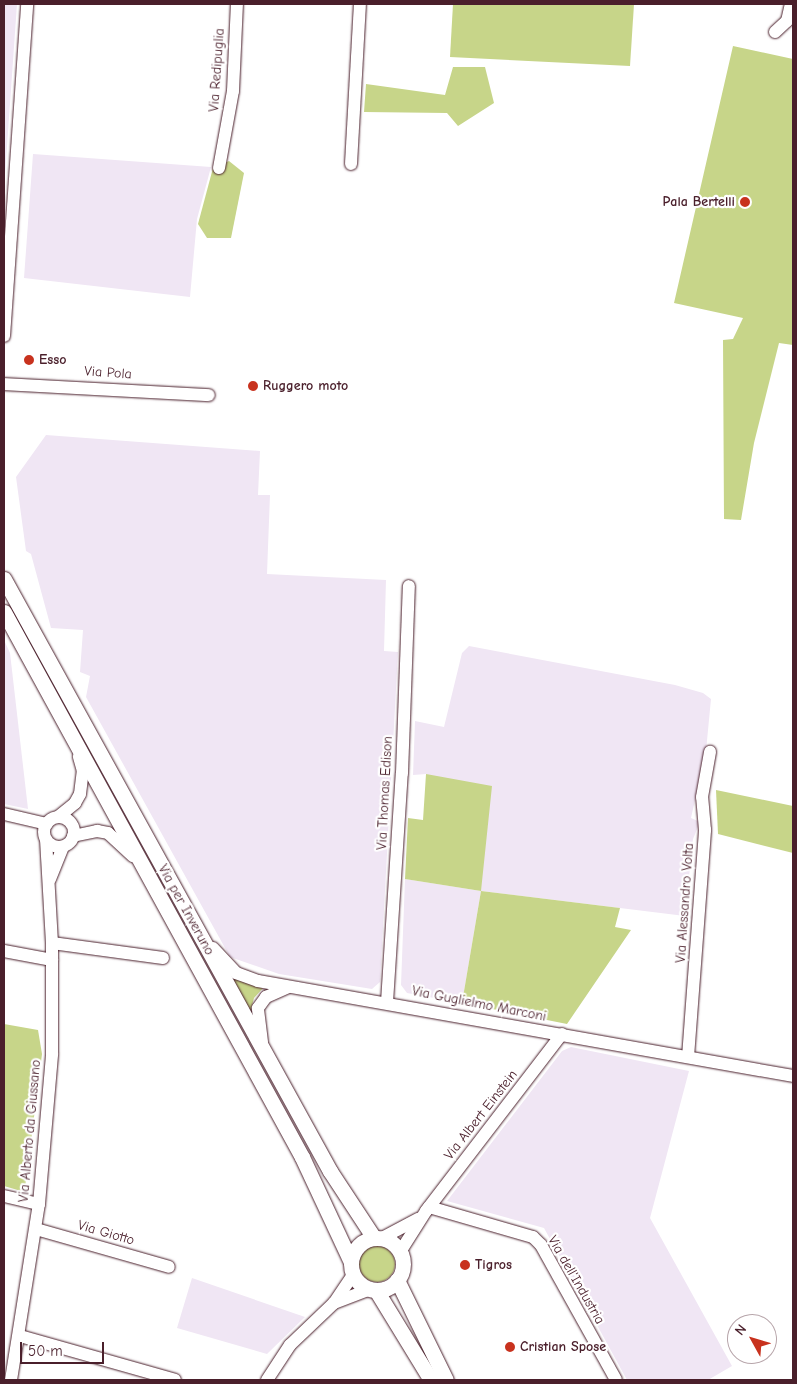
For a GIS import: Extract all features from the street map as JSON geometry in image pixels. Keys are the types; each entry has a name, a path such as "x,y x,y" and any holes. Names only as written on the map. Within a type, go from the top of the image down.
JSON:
{"main road":[{"name":"Via per Inveruno","path":"4,579 348,1202 378,1238"},
{"name":"Via per Inveruno","path":"4,612 302,1157 352,1269"},
{"path":"373,1290 397,1280 403,1267 400,1252 378,1238 360,1243 352,1269 373,1290 431,1380"},
{"path":"397,1280 446,1380"}],"street":[{"path":"4,336 27,4"},
{"name":"Via Redipuglia","path":"219,168 233,91 237,4"},
{"path":"351,164 360,4"},
{"path":"775,32 787,21 791,4"},
{"name":"Via Pola","path":"4,384 209,395"},
{"name":"Via Thomas Edison","path":"387,1002 402,773 409,586"},
{"path":"4,814 46,824 75,803 80,794 83,771 74,743"},
{"name":"Via Alessandro Volta","path":"688,1057 705,830 702,796 710,752"},
{"path":"58,817 70,823 73,836"},
{"path":"46,824 46,840 53,846 63,846 73,836 97,831 108,834 124,845 145,870"},
{"name":"Via Alberto da Giussano","path":"11,1380 20,1336 36,1229 52,1054 52,942 46,840"},
{"name":"Via Alberto da Giussano","path":"49,881 63,846"},
{"name":"Via Guglielmo Marconi","path":"188,913 220,958 236,973 258,981 387,1002 793,1076"},
{"path":"52,942 163,958"},
{"path":"4,950 52,960"},
{"path":"265,1053 258,1023 258,1008 266,997 288,987"},
{"name":"Via Albert Einstein","path":"400,1252 426,1211 562,1034"},
{"path":"4,1196 39,1204"},
{"name":"Via Albert Einstein","path":"378,1238 402,1230 426,1211"},
{"name":"Via dell'Industria","path":"426,1211 534,1238 541,1246 616,1380"},
{"name":"Via Giotto","path":"36,1229 168,1267"},
{"path":"267,1380 290,1345 334,1303 352,1269"},
{"path":"334,1303 373,1290"},
{"path":"20,1336 176,1380"}],"shaded area":[{"path":"4,4 17,4 4,189"},
{"path":"33,154 211,167 197,219 190,297 24,278"},
{"path":"46,435 260,451 258,495 270,495 267,574 386,580 384,651 398,652 380,982 372,989 279,974 230,957 86,697 90,676 80,672 83,630 51,628 31,554 26,551 16,477"},
{"path":"4,640 10,653 28,809 4,804"},
{"path":"469,646 675,685 703,693 711,699 706,751 691,818 700,822 693,839 685,916 481,891 426,774 413,775 415,721 444,727 462,653"},
{"path":"405,879 481,891 462,1003 407,993 401,985"},
{"path":"571,1047 689,1071 650,1218 727,1357 727,1364 732,1366 708,1380 627,1380 544,1228 447,1201 562,1051"},
{"path":"192,1278 305,1317 267,1354 177,1328"}],"green space":[{"path":"453,4 634,4 630,66 450,57"},
{"name":"Pala Bertelli","path":"733,46 793,59 793,345 779,343 754,443 741,520 724,519 723,340 733,339 743,318 674,303"},
{"path":"453,67 485,67 494,103 458,126 447,113 364,112 366,84 445,95"},
{"path":"229,161 244,173 231,238 207,238 198,224 213,168"},
{"path":"426,774 492,786 481,891 405,879 408,818 423,820"},
{"path":"716,790 793,806 793,853 718,834"},
{"path":"481,891 620,908 615,927 631,930 567,1024 462,1003"},
{"path":"225,970 263,988 254,998 250,1013"},
{"path":"4,1024 38,1030 42,1054 25,1188 21,1191 4,1186"},
{"path":"377,1246 384,1247 390,1251 394,1257 394,1271 390,1277 384,1281 377,1282 370,1281 364,1277 360,1271 359,1264 360,1257 364,1251 370,1247"}],"place":[{"name":"Pala Bertelli","path":"745,202"},
{"name":"Esso","path":"29,360"},
{"name":"Ruggero moto","path":"253,386"},
{"name":"Tigros","path":"465,1265"},
{"name":"Cristian Spose","path":"510,1347"}]}
